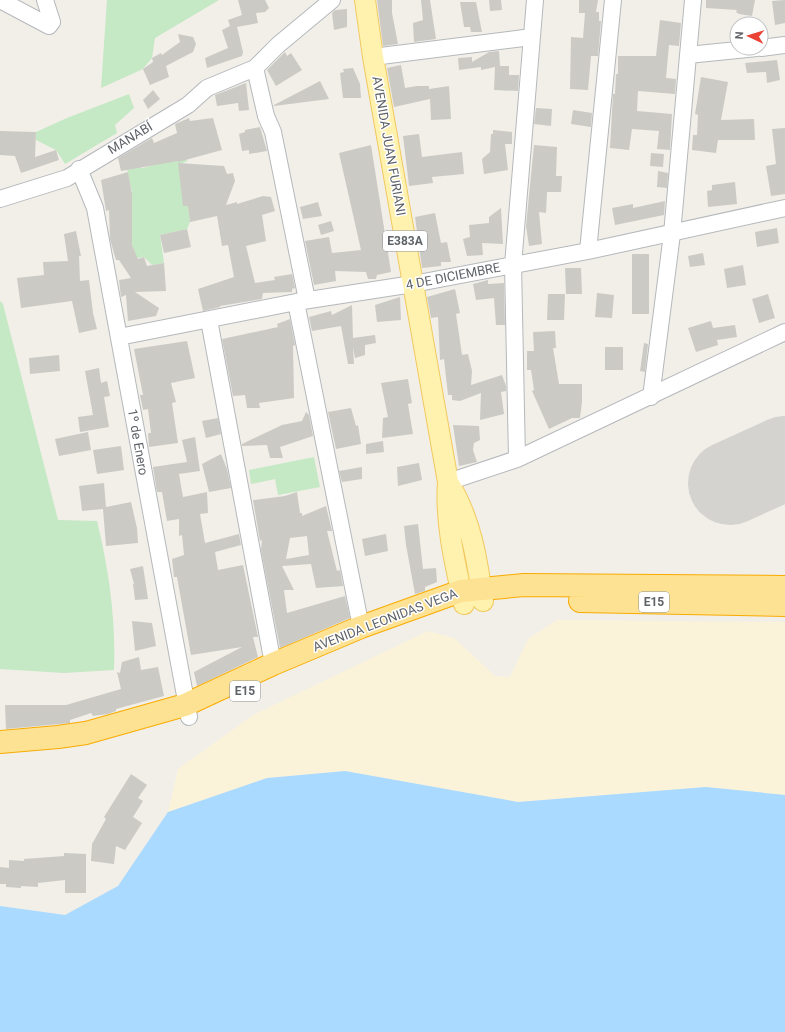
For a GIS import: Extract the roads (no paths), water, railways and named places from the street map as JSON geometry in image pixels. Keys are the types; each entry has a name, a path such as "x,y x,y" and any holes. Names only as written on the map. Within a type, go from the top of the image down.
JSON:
{"highway":[{"name":"AVENIDA LEONIDAS VEGA","path":"0,742 86,733 187,711 273,664 361,628 472,596 524,585 785,587"},
{"name":"AVENIDA LEONIDAS VEGA","path":"0,753 60,750 88,746 187,711 365,639 438,612 472,596 524,599 785,605"}],"main road":[{"name":"AVENIDA JUAN FURIANI","path":"365,0 365,11 448,482 467,521 476,558 472,596"}],"street":[{"path":"0,0 49,26 52,22 45,0"},
{"path":"332,0 278,45 255,68 266,116 273,132 361,628"},
{"path":"517,459 513,265 535,0"},
{"path":"588,251 613,0"},
{"path":"650,397 672,234 694,0"},
{"path":"373,56 532,37"},
{"path":"769,47 785,45"},
{"path":"688,55 729,51"},
{"name":"MANABÍ","path":"0,199 67,178 79,169 188,105 207,88 255,68"},
{"name":"1º de Enero","path":"79,169 95,208 187,711"},
{"name":"4 DE DICIEMBRE","path":"119,337 302,301 413,284 588,251 672,234 785,208"},
{"path":"209,320 273,664"},
{"path":"448,482 517,459 785,332"}],"water":[{"path":"345,771 518,802 706,787 785,795 785,1032 0,1032 0,906 65,915 118,886 168,812 267,778"}]}
